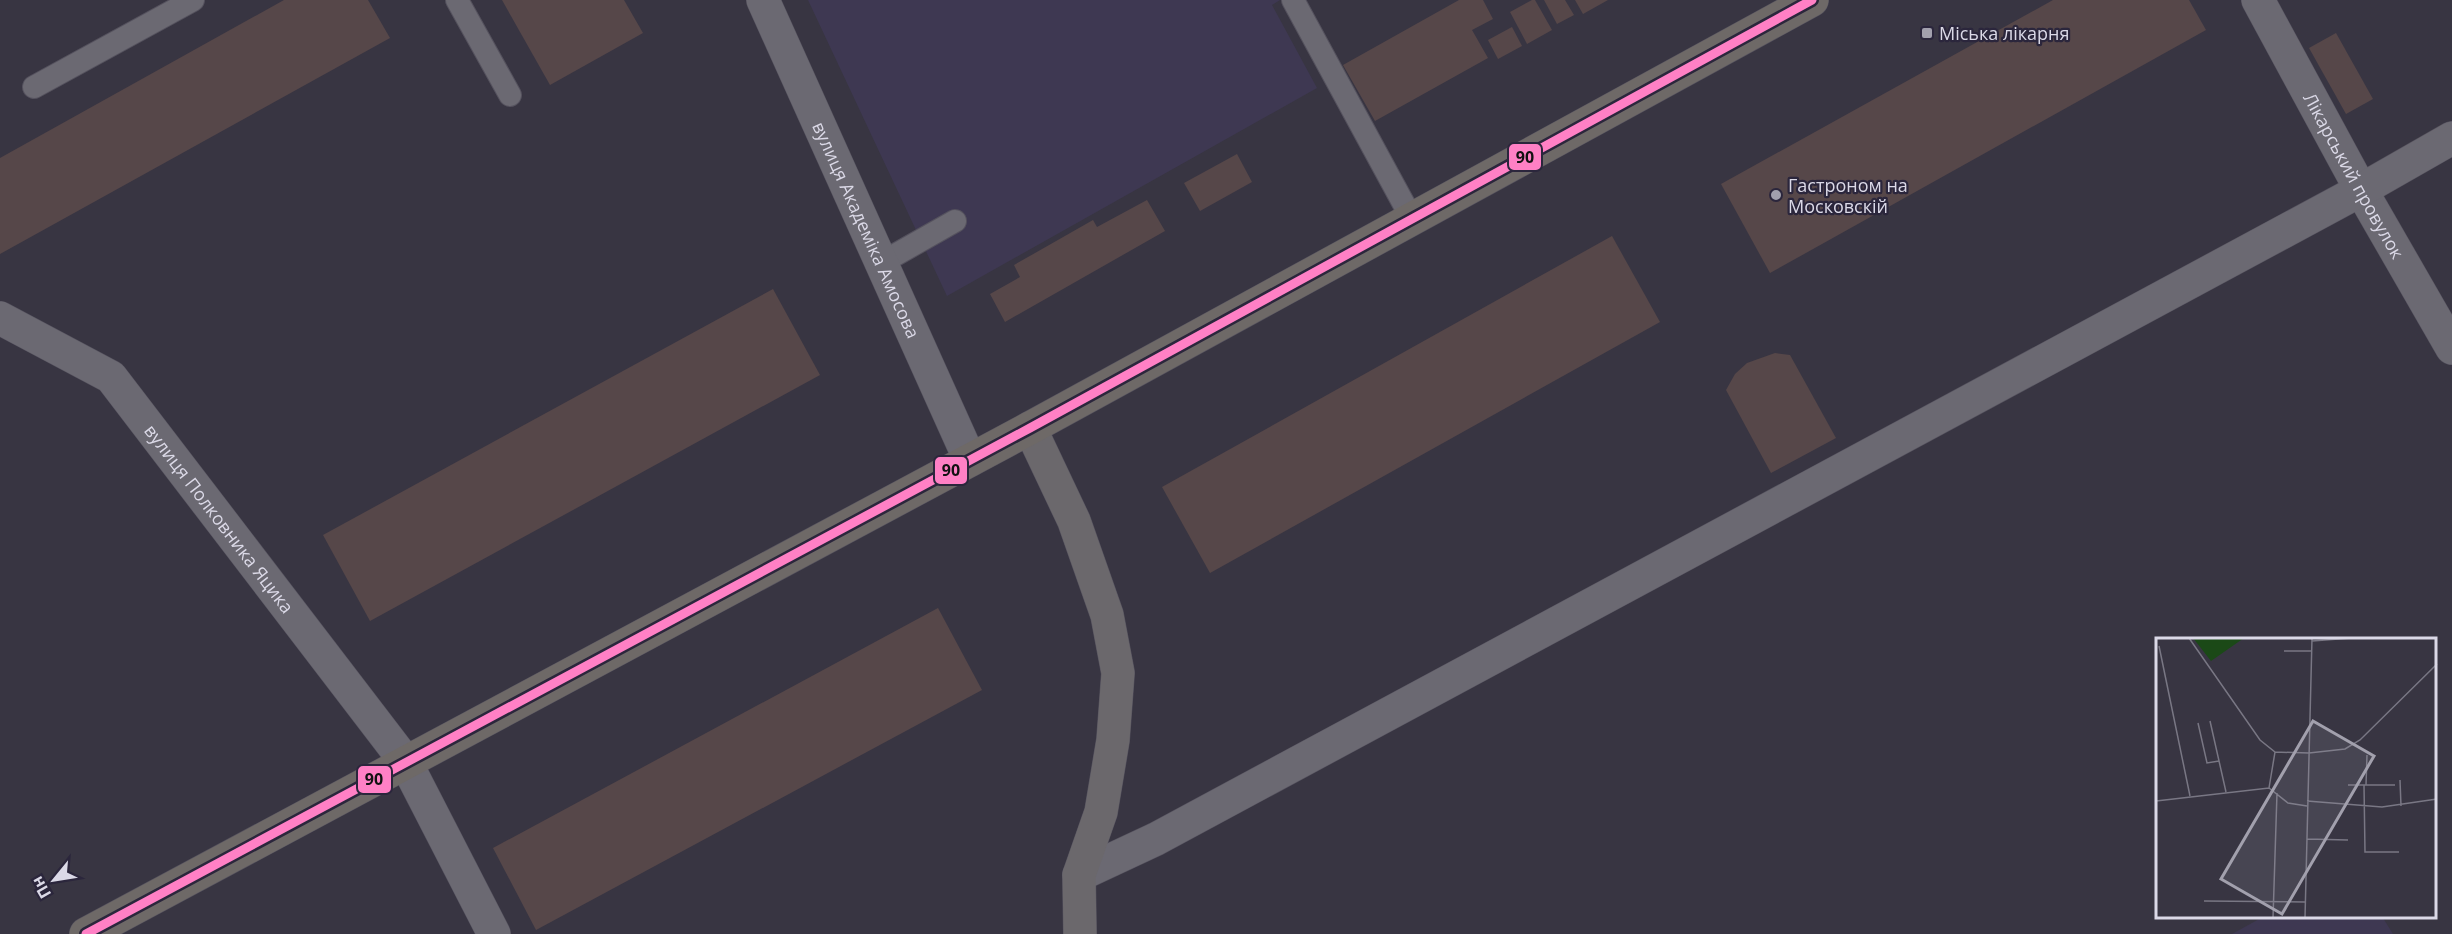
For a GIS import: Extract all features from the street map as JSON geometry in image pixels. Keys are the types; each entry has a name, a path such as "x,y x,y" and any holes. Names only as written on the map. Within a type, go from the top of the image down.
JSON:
{"main road":[{"path":"86,934 1030,428 1812,0"}],"street":[{"name":"вулиця Академіка Амосова","path":"763,0 970,460"},
{"name":"Лікарський провулок","path":"2258,0 2361,190 2452,348"},
{"path":"1079,875 1167,834 2361,190 2452,138"},
{"name":"вулиця Полковника Яцика","path":"0,318 111,377 405,761 494,934"},
{"path":"1030,428 1074,521 1107,615 1118,672 1113,740 1101,812 1079,875 1080,934"}],"lane":[{"path":"34,87 193,0"},
{"path":"457,0 510,95"},
{"path":"1293,0 1412,219"},
{"path":"881,263 955,221"}],"shaded area":[{"path":"808,0 1280,0 1272,5 1317,88 947,296"},
{"path":"2259,919 2384,919 2393,934 2232,934"}],"building":[{"path":"284,0 368,0 390,38 0,254 0,158"},
{"path":"502,0 624,0 643,33 550,85"},
{"path":"1459,0 1483,0 1493,19 1472,30 1488,58 1375,121 1343,65"},
{"path":"1535,0 1552,30 1527,44 1510,12"},
{"path":"1544,0 1565,0 1574,15 1557,24"},
{"path":"1575,0 1608,0 1583,14"},
{"path":"2053,0 2189,0 2206,30 1770,273 1721,184"},
{"path":"1512,27 1522,46 1498,59 1488,40"},
{"path":"2336,33 2373,99 2346,114 2309,48"},
{"path":"1237,154 1252,182 1200,211 1184,183"},
{"path":"1147,200 1165,231 1005,322 990,294 1020,277 1014,265 1093,220 1097,227"},
{"path":"1612,236 1660,322 1210,573 1162,487"},
{"path":"773,289 820,375 370,621 323,535"},
{"path":"1775,353 1790,355 1836,438 1771,473 1726,390 1735,374 1747,363"},
{"path":"938,608 982,690 536,930 493,848"}],"transit line":[{"name":"90","path":"86,934 1030,428 1812,0"}],"place":[{"name":"Міська лікарня","path":"1927,33"},
{"name":"Гастроном на Московскій","path":"1776,195"}]}
